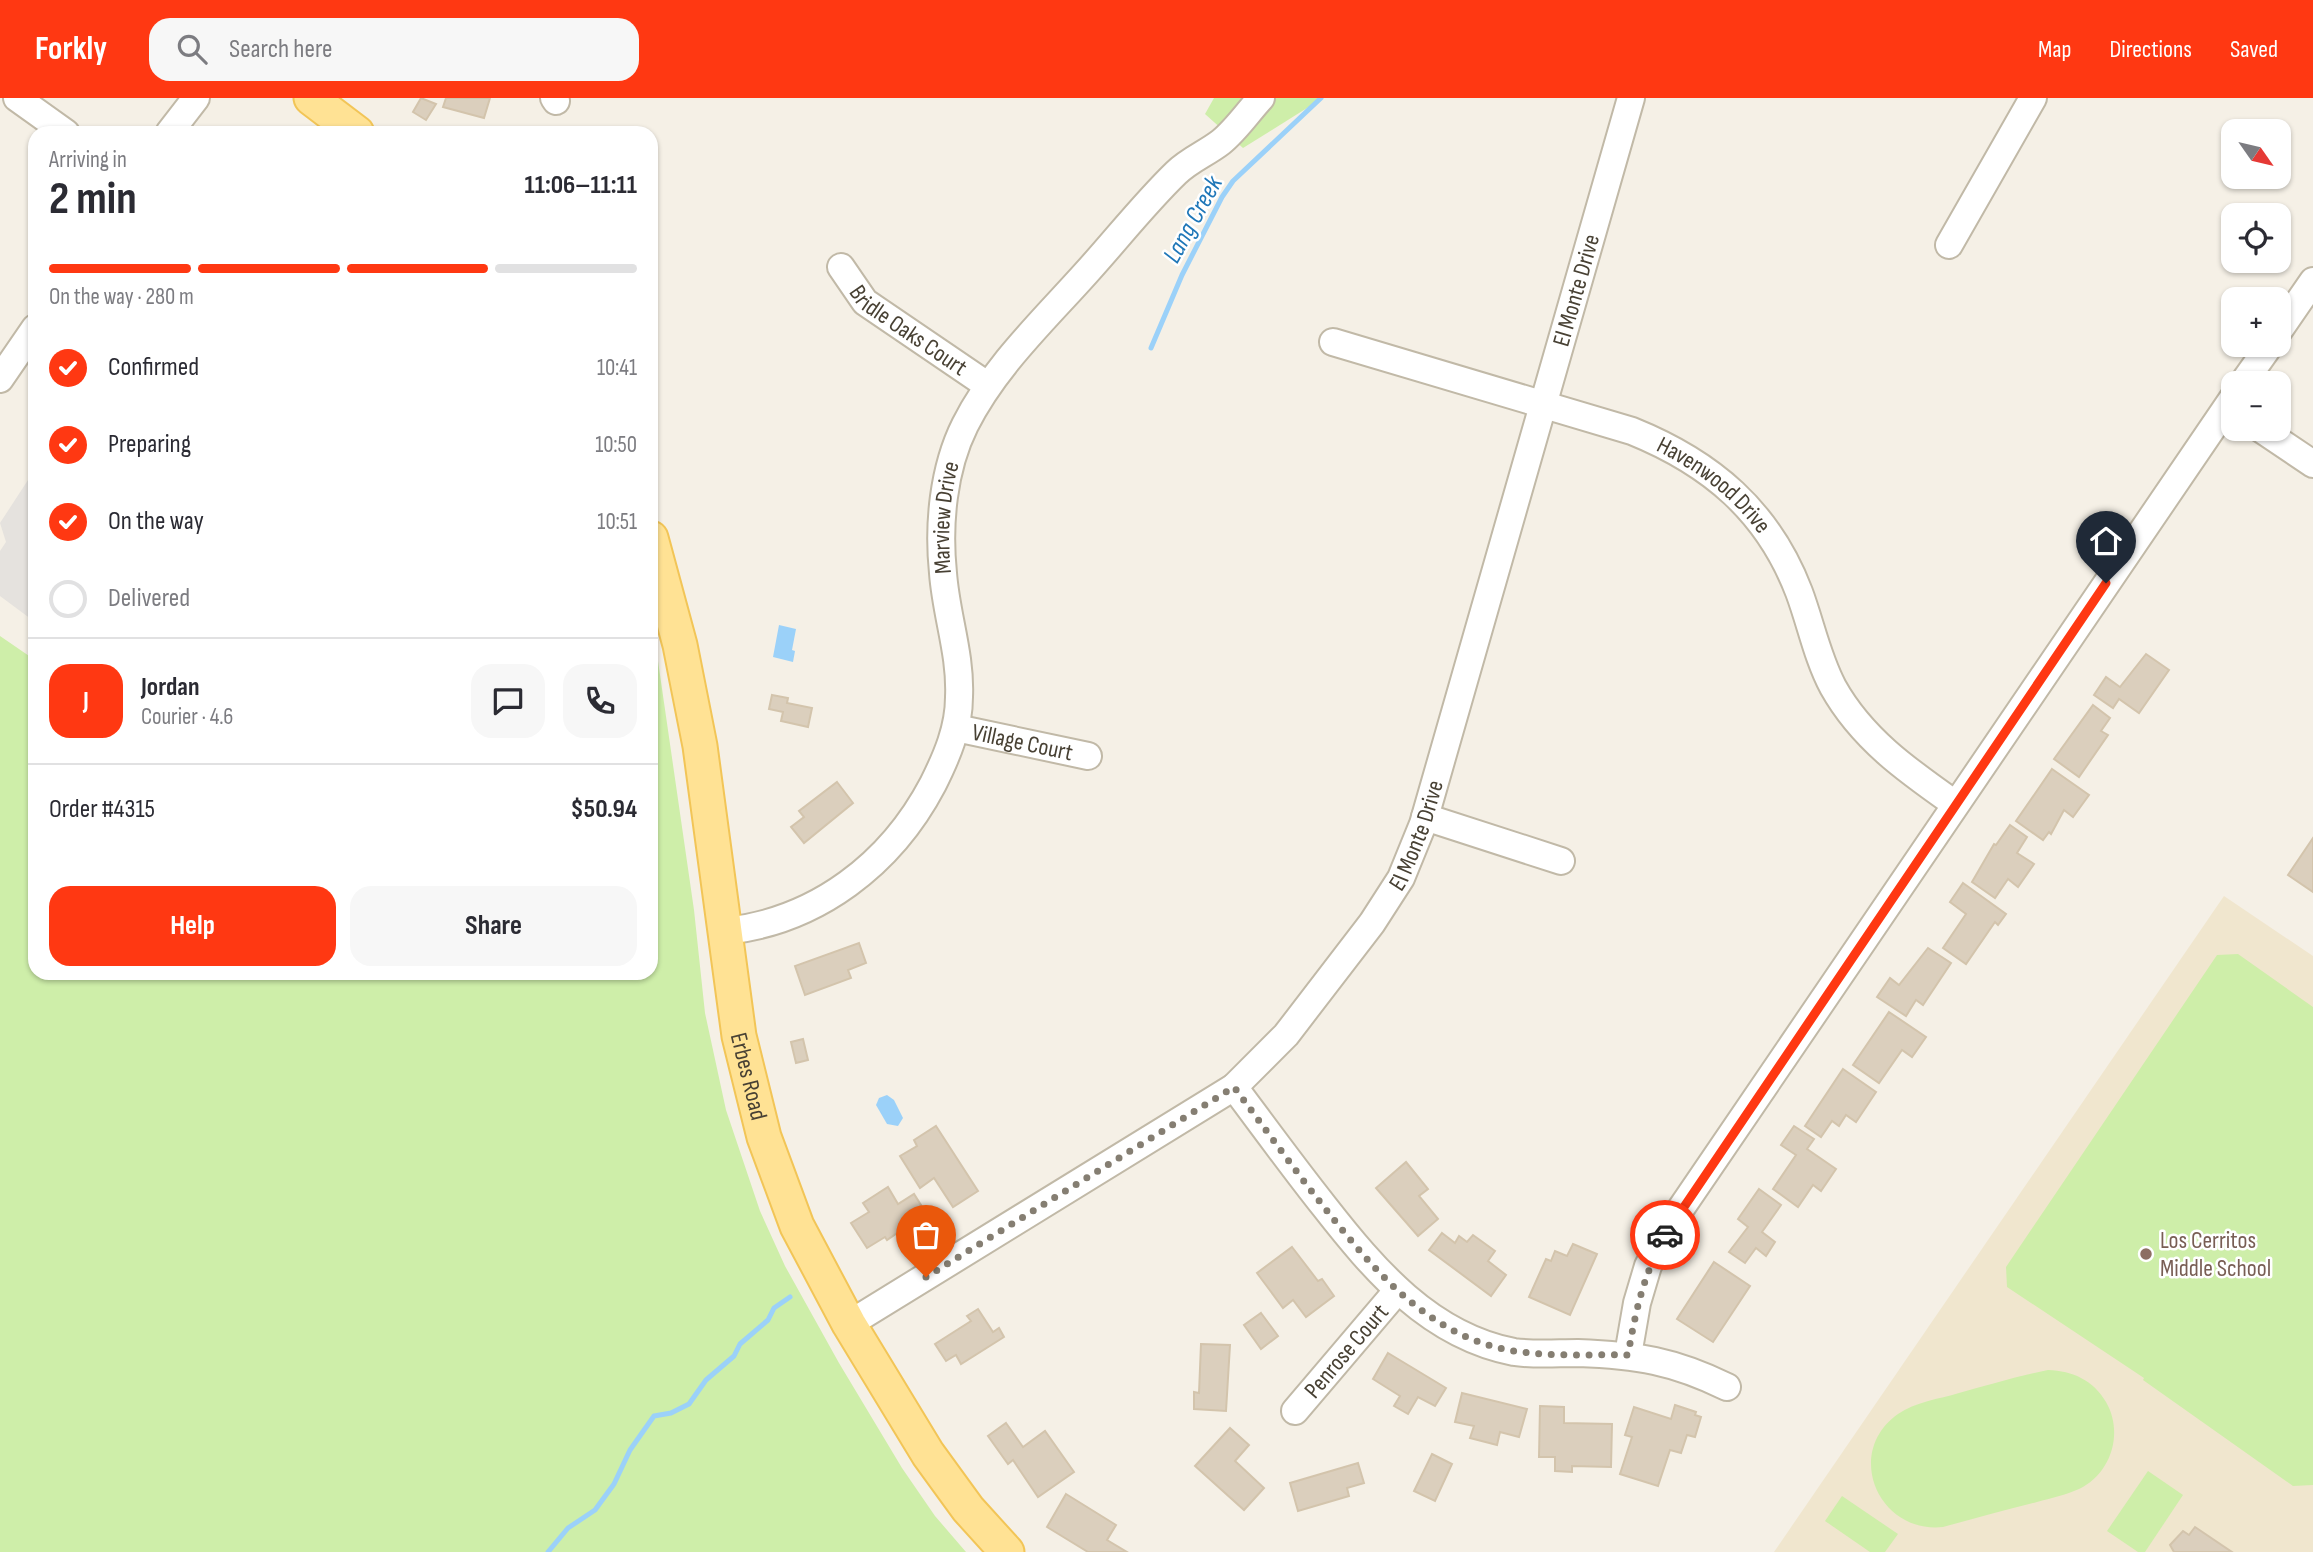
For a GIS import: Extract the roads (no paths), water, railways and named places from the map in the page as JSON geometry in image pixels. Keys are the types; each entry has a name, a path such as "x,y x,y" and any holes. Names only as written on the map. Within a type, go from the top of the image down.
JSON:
{"main road":[{"path":"311,98 348,126"},
{"name":"Erbes Road","path":"658,564 680,645 700,746 739,1036 764,1137 797,1226 849,1324 928,1454 968,1509 1007,1552"}],"street":[{"path":"17,98 56,126"},
{"path":"174,126 195,98"},
{"name":"Marview Drive","path":"726,931 754,928 798,914 835,894 868,869 895,841 921,807 940,770 956,728 960,697 958,665 943,574 942,514 947,475 963,428 987,385 1178,171 1223,140 1261,98"},
{"name":"El Monte Drive","path":"849,1324 1234,1087 1286,1035 1372,923 1401,878 1425,817 1631,98"},
{"path":"1949,245 2033,98"},
{"name":"Bridle Oaks Court","path":"841,267 865,302 987,385"},
{"path":"2291,313 2313,281"},
{"path":"0,379 28,338"},
{"name":"Havenwood Drive","path":"1334,342 1632,431 1663,444 1702,466 1735,493 1762,522 1785,560 1800,593 1820,661 1850,714 1895,762 1955,804"},
{"path":"1628,1355 1637,1303 1648,1266 1670,1226 1955,804 2221,419"},
{"path":"2279,441 2313,464"},
{"name":"Village Court","path":"956,728 1088,756"},
{"path":"1425,817 1561,861"},
{"path":"1234,1087 1363,1256 1397,1291 1449,1328 1493,1347 1517,1352 1628,1355 1681,1367 1727,1387"},
{"name":"Penrose Court","path":"1295,1411 1397,1291"}],"water":[{"path":"779,625 796,629 793,662 773,657"},
{"path":"887,1095 894,1100 903,1118 898,1126 887,1124 876,1105 879,1098"}],"waterway":[{"name":"Lang Creek","path":"1151,348 1182,275 1222,197 1233,181 1321,98"},
{"path":"548,1552 568,1528 595,1510 614,1484 630,1450 654,1416 671,1413 689,1404 706,1380 734,1356 740,1344 768,1320 774,1308 790,1297"}],"place":[{"name":"Los Cerritos Middle School","path":"2146,1254"}]}
